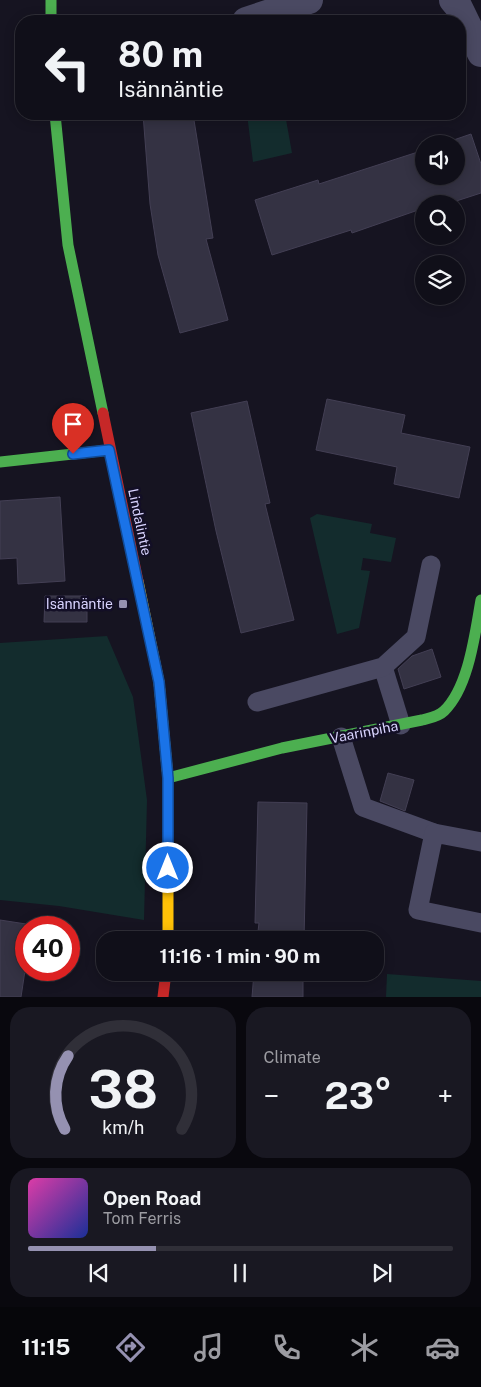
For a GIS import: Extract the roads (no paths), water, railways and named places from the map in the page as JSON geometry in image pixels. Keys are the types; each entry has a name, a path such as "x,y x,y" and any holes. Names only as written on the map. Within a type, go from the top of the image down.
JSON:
{"street":[{"path":"51,0 51,15"},
{"path":"264,15 309,0"},
{"path":"453,0 462,15"},
{"path":"466,22 481,53"},
{"name":"Lindalintie","path":"56,120 68,245 109,450 159,682 168,778 168,931"},
{"path":"0,462 109,450"},
{"name":"Vaarinpiha","path":"168,778 282,748 422,720 442,712 454,698 471,653 481,600"},
{"path":"163,997 165,981"}],"lane":[{"path":"257,702 383,667 416,637 431,565"},
{"path":"383,667 401,725"},
{"path":"341,737 363,807 434,833 481,842"},
{"path":"434,833 418,910 481,923"}],"place":[{"name":"Isännäntie","path":"123,604"}]}
